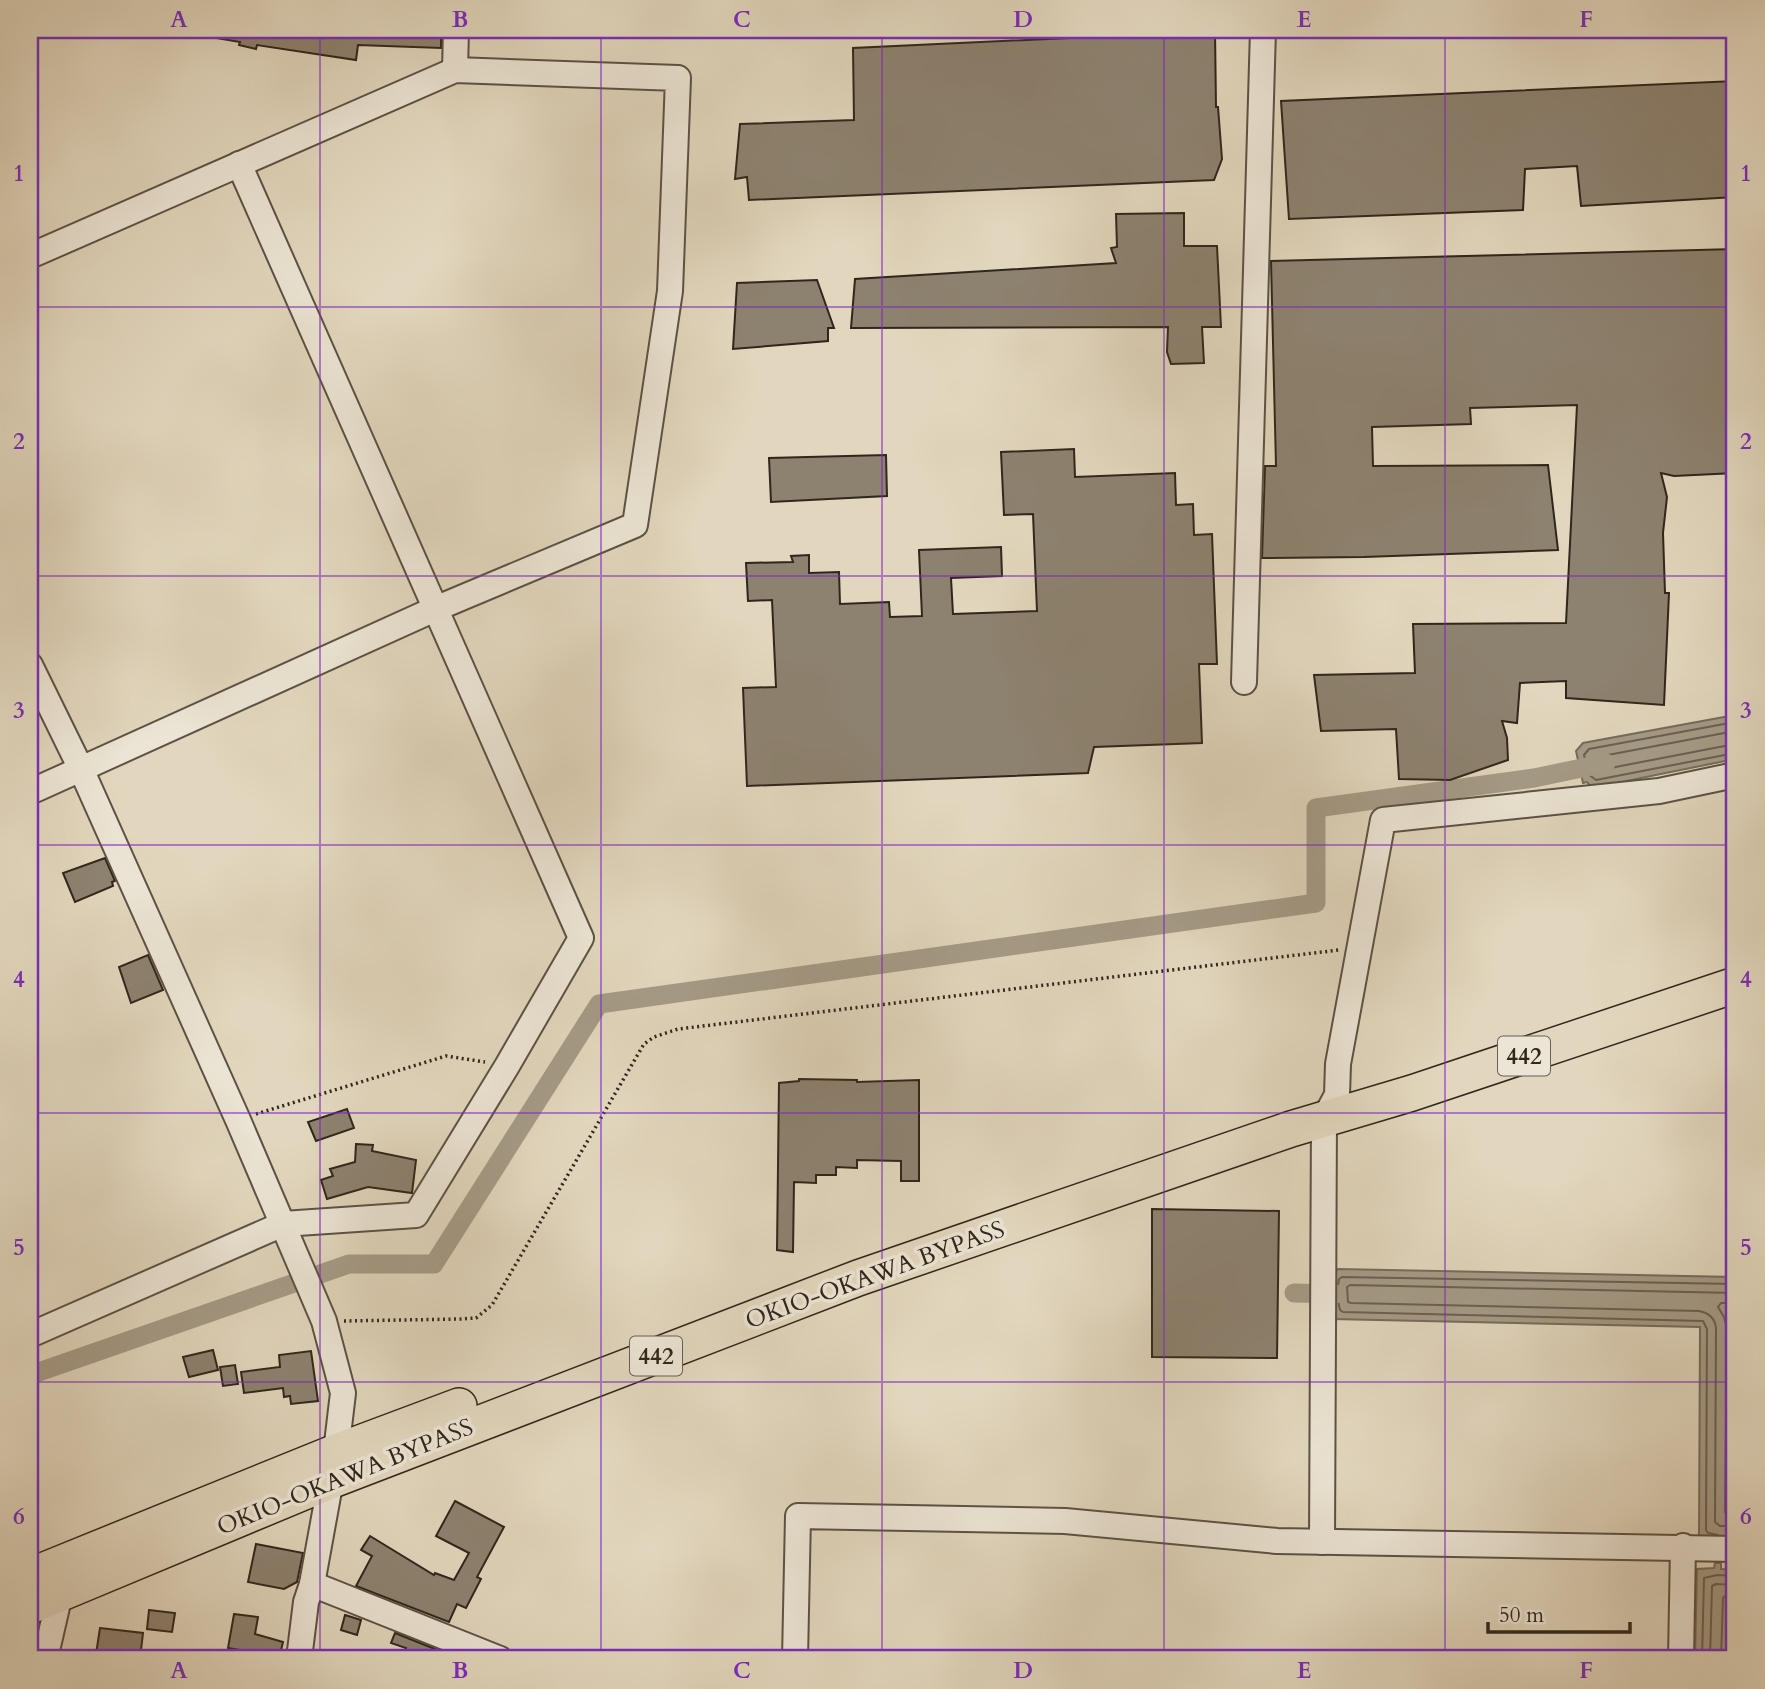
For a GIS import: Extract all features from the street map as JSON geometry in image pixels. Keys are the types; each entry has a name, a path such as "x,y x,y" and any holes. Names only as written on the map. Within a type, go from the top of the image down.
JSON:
{"highway":[{"name":"OKIO-OKAWA BYPASS","path":"30,1576 1311,1113 1735,964"},
{"name":"OKIO-OKAWA BYPASS","path":"1311,1113 1425,1088 1735,985"},
{"name":"OKIO-OKAWA BYPASS","path":"45,1600 333,1466"}],"street":[{"path":"455,70 456,30"},
{"path":"1244,682 1263,30"},
{"path":"30,256 455,70 678,78 670,291 635,525 435,609 30,792"},
{"path":"30,1335 283,1224 416,1215 581,938 239,164"},
{"path":"30,665 81,769 297,1254 324,1321 343,1393 333,1466 312,1584 306,1602 299,1659"},
{"path":"1322,1542 1311,1113 1338,1064 1383,820 1659,791 1735,775"},
{"path":"795,1659 797,1516 1065,1521 1277,1541 1684,1546 1735,1549"},
{"path":"1681,1659 1684,1546"},
{"path":"312,1584 500,1659"},
{"path":"44,1659 45,1600"}],"path":[{"path":"324,1321 476,1318 492,1305 644,1044 654,1037 678,1029 1359,947"},
{"path":"238,1120 446,1056 507,1066"}],"water":[{"path":"1735,715 1735,759 1592,788 1587,782 1583,783 1576,751 1583,743"},
{"path":"1338,1269 1735,1277 1735,1541 1699,1540 1700,1327 1332,1319 1332,1274"},
{"path":"1715,1563 1721,1563 1721,1569 1735,1570 1735,1659 1695,1659 1697,1569 1714,1568"}],"building":[{"path":"217,30 441,30 441,48 358,45 356,60 257,45 256,49 239,45 240,42 216,38"},
{"path":"1105,30 1215,30 1216,107 1222,159 1214,180 749,200 747,177 735,179 740,124 854,120 853,48 1069,38 1069,32 1106,32"},
{"path":"1735,81 1735,197 1581,206 1577,166 1525,169 1523,210 1289,219 1281,101"},
{"path":"1184,213 1184,246 1217,246 1221,327 1202,327 1204,363 1171,364 1167,352 1168,327 851,328 855,279 1116,263 1111,248 1117,247 1116,214"},
{"path":"1735,249 1735,473 1674,476 1661,473 1667,497 1663,533 1665,593 1669,593 1664,705 1566,698 1566,681 1520,683 1517,723 1502,721 1507,738 1508,760 1450,780 1399,779 1396,729 1321,731 1314,675 1415,673 1413,624 1566,623 1577,405 1470,408 1471,424 1372,427 1373,466 1548,465 1558,550 1262,558 1265,466 1276,466 1271,261"},
{"path":"817,280 834,328 828,328 828,341 733,349 737,283"},
{"path":"1074,449 1075,477 1175,473 1176,505 1193,504 1194,535 1212,534 1217,664 1199,664 1202,743 1094,747 1088,773 747,786 743,688 776,687 772,600 748,601 746,563 793,562 791,556 809,555 809,573 839,572 840,604 889,602 890,617 922,616 919,550 1001,547 1002,576 951,578 953,614 1037,611 1033,514 1004,515 1001,452"},
{"path":"886,455 887,496 771,502 769,458"},
{"path":"105,858 115,881 112,882 113,886 75,902 63,873"},
{"path":"148,955 163,990 131,1003 119,967"},
{"path":"799,1079 857,1082 919,1080 919,1181 901,1181 901,1161 857,1160 857,1168 836,1167 836,1175 816,1175 816,1183 794,1182 793,1252 777,1250 779,1083"},
{"path":"347,1109 354,1128 316,1141 308,1122"},
{"path":"356,1144 373,1145 372,1151 416,1160 412,1193 368,1187 327,1199 321,1180 333,1176 330,1169 355,1162"},
{"path":"1152,1209 1279,1211 1277,1358 1152,1357"},
{"path":"213,1350 218,1370 189,1377 183,1357"},
{"path":"311,1351 318,1401 291,1404 290,1396 284,1397 283,1388 244,1393 241,1372 280,1367 279,1355"},
{"path":"235,1365 238,1384 223,1386 220,1367"},
{"path":"455,1501 504,1527 477,1577 481,1579 466,1608 457,1604 449,1622 356,1586 372,1556 361,1550 370,1536 434,1575 435,1573 454,1580 469,1553 436,1536"},
{"path":"256,1544 303,1553 297,1582 284,1589 248,1582"},
{"path":"149,1610 175,1613 172,1632 147,1629"},
{"path":"234,1614 258,1617 255,1634 283,1642 279,1659 250,1659 252,1652 228,1648"},
{"path":"345,1615 361,1620 357,1635 341,1630"},
{"path":"100,1628 143,1633 140,1659 118,1659 96,1654"},
{"path":"395,1633 460,1659 401,1659 406,1648 391,1643"}],"waterway":[{"path":"30,1375 349,1264 434,1264 599,1004 1316,903 1316,808 1534,778 1606,763"},
{"path":"1294,1293 1335,1294"}]}
